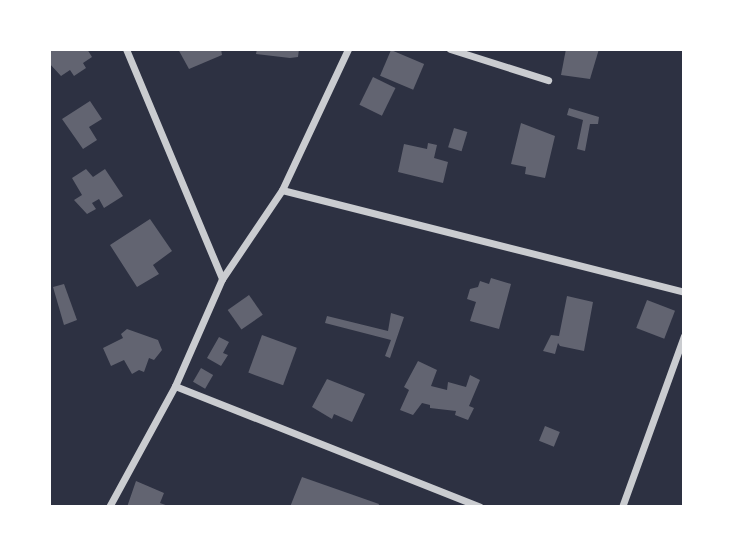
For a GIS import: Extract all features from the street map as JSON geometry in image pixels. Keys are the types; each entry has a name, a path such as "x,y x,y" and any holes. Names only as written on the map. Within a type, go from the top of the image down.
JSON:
{"street":[{"path":"126,49 222,279"},
{"path":"109,507 176,386 222,279 282,190 348,49"},
{"path":"450,49 548,80"},
{"path":"282,190 684,292"},
{"path":"622,507 684,336"},
{"path":"176,386 480,507"}],"building":[{"path":"49,49 87,49 92,57 83,63 86,68 74,76 70,70 61,76 49,63"},
{"path":"178,49 221,49 222,55 189,69"},
{"path":"257,49 299,49 298,57 290,58 256,54"},
{"path":"566,49 599,49 590,79 561,75"},
{"path":"391,50 424,64 413,90 380,76"},
{"path":"373,77 395,88 382,116 359,105"},
{"path":"90,101 102,119 89,127 97,140 83,149 62,119"},
{"path":"569,108 599,117 598,124 590,124 585,151 577,149 583,120 567,115"},
{"path":"521,123 555,136 545,178 525,174 526,167 511,164"},
{"path":"454,128 467,132 462,151 448,147"},
{"path":"428,143 437,145 434,158 448,162 443,183 398,172 404,144 427,149"},
{"path":"86,169 93,177 105,169 123,196 104,208 99,199 92,203 96,209 87,214 74,200 82,195 72,178"},
{"path":"150,219 172,251 153,265 159,274 137,287 110,245"},
{"path":"491,278 511,284 499,329 470,321 476,302 467,299 470,289 478,287 480,281 489,284"},
{"path":"64,284 77,320 64,325 53,287"},
{"path":"249,295 263,315 241,330 228,310"},
{"path":"567,296 593,302 584,351 560,346 558,343 555,354 543,351 551,335 559,336"},
{"path":"647,300 675,311 664,339 636,328"},
{"path":"391,313 404,317 390,358 385,356 391,340 325,323 327,316 388,331"},
{"path":"127,329 158,340 162,350 154,360 149,358 144,372 139,370 132,374 124,360 111,366 103,348 123,338 121,334"},
{"path":"262,335 297,348 283,385 248,373"},
{"path":"219,337 229,342 223,353 228,355 221,366 207,358"},
{"path":"418,361 437,370 431,386 447,390 448,382 466,387 470,375 480,380 469,406 474,408 468,420 455,415 456,411 430,408 430,405 422,403 413,415 400,410 409,390 404,387"},
{"path":"201,368 213,375 205,389 193,382"},
{"path":"327,379 365,394 352,422 334,414 332,419 312,407"},
{"path":"545,426 560,432 554,447 539,441"},
{"path":"302,477 379,504 378,507 290,507"},
{"path":"136,481 164,493 160,503 171,507 127,507"}]}
